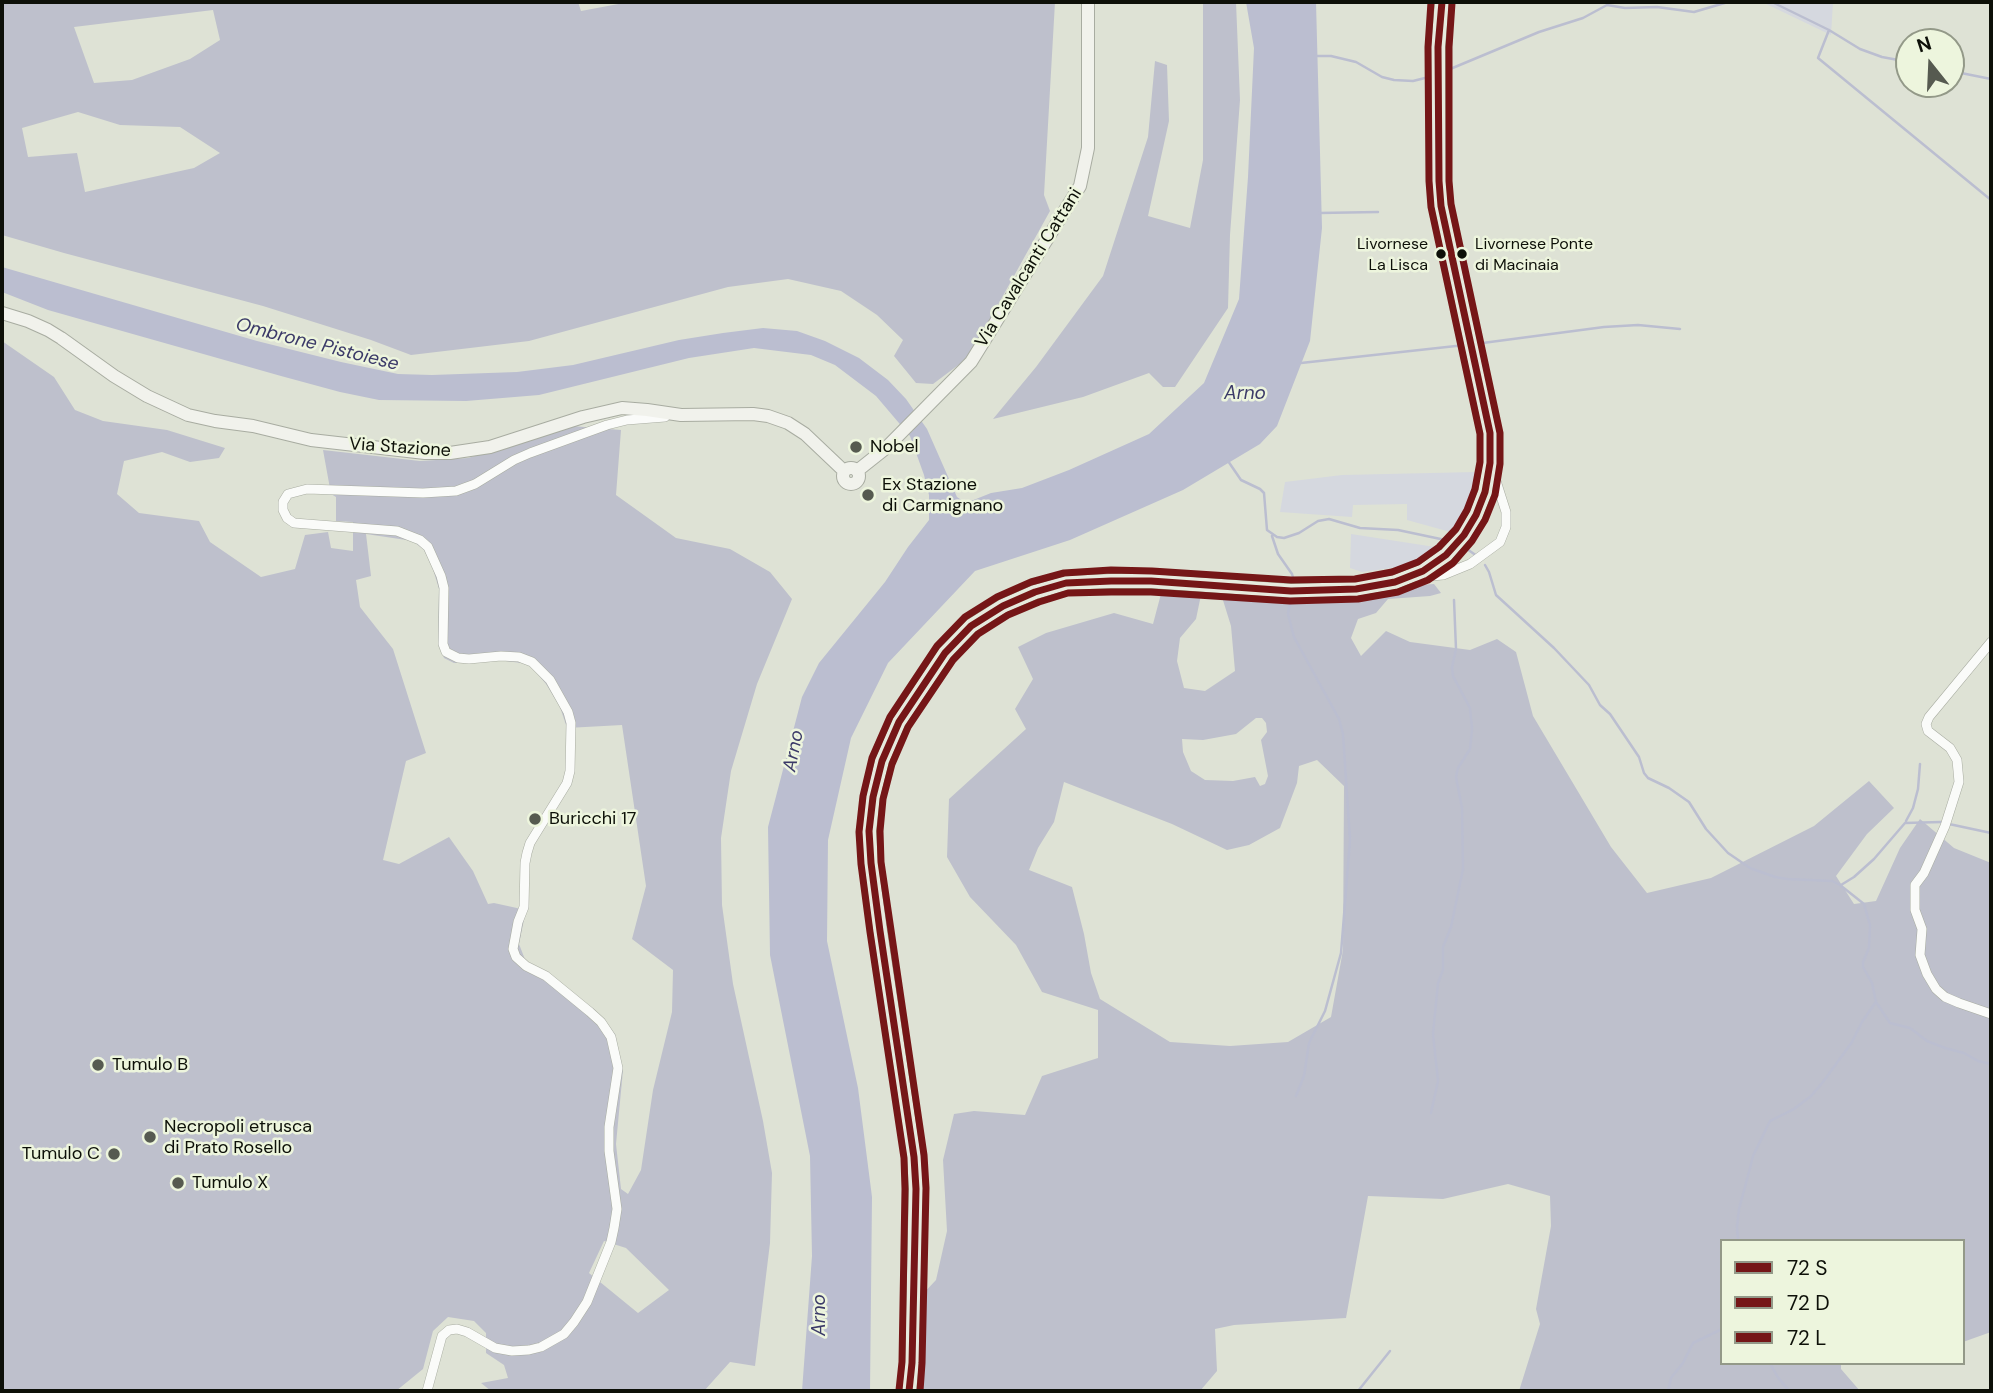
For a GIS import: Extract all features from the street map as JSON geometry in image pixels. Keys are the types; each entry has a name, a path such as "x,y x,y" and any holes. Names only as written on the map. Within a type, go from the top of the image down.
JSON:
{"main road":[{"path":"909,1391 915,1243 914,1168 873,877 869,831 873,797 882,761 900,722 945,653 971,626 1003,606 1035,592 1066,583 1151,581 1261,589 1356,589 1395,582 1423,570 1446,555 1464,535 1485,492 1490,463 1490,433 1441,206 1438,47 1442,2"}],"street":[{"name":"Via Cavalcanti Cattani","path":"909,424 971,362 1080,186 1088,148 1088,2"},
{"name":"Via Stazione","path":"2,313 48,330 114,376 147,396 188,415 253,426 311,440 425,453 450,453 490,447 583,417 622,408 681,415 752,414 788,423 806,434 851,471 886,448 909,424"},
{"path":"427,1391 442,1336 449,1330 467,1332 495,1348 512,1351 541,1347 564,1334 587,1302 611,1242 617,1209 609,1127 618,1068 611,1037 590,1012 546,976 526,966 516,957 513,949 524,907 525,863 530,843 567,783 570,771 571,723 568,712 550,680 532,662 519,657 501,656 458,658 446,652 443,644 444,588 428,547 420,540 397,531 294,523 283,510 283,502 288,494 307,489 423,493 456,491 475,484 530,453 607,425 627,420 681,415"},
{"path":"1406,577 1443,575 1471,564 1500,542 1506,527 1506,512 1490,463"},
{"path":"1991,642 1926,724 1928,731 1950,748 1957,760 1959,782 1945,826 1916,885 1915,910 1922,929 1920,954 1936,989 1945,997 1991,1014"}],"shaded area":[{"path":"2,2 578,2 581,11 629,2 1055,2 1044,195 1050,211 969,357 933,384 916,383 894,356 903,340 877,315 841,291 788,279 728,287 529,341 411,355 263,306 2,235","holes":["213,10 220,40 190,59 132,80 94,83 74,27","78,112 120,125 180,127 220,153 194,168 85,192 77,153 28,157 22,128"]},
{"path":"1203,2 1236,2 1240,100 1230,235 1228,308 1175,387 1163,387 1149,373 1083,397 993,419 1036,367 1103,276 1148,137 1155,61 1167,65 1169,121 1148,216 1190,228 1203,160"},
{"path":"1762,2 1833,2 1831,35"},
{"path":"2,341 54,377 75,410 103,421 167,430 225,448 219,458 190,462 162,452 124,461 117,494 139,513 199,521 210,542 261,577 295,569 305,535 328,532 331,548 353,551 353,522 336,521 336,497 331,494 323,450 420,461 468,458 572,426 621,430 616,495 676,538 730,549 770,572 792,599 757,684 731,771 721,838 722,905 733,984 772,1173 770,1243 755,1366 730,1362 704,1391 491,1391 481,1383 508,1378 504,1365 486,1353 486,1333 474,1321 448,1317 433,1331 423,1369 396,1391 2,1391","holes":["366,534 413,541 424,550 439,589 438,642 444,658 454,663 498,660 529,664 560,707 567,728 622,725 646,886 632,939 673,970 672,1012 653,1090 641,1170 628,1194 621,1189 616,1144 623,1070 615,1034 594,1009 526,962 519,944 526,910 488,904 473,871 449,837 399,864 383,860 406,761 426,753 393,649 360,607 356,580 371,576","604,1241 626,1248 669,1290 638,1313 589,1273"]},
{"path":"1476,472 1477,488 1471,506 1454,533 1407,520 1407,504 1353,505 1352,517 1280,512 1285,482 1342,475"},
{"path":"1351,534 1435,547 1427,556 1406,566 1362,572 1350,568"},
{"path":"1434,584 1441,593 1388,599 1376,613 1358,619 1351,638 1361,656 1386,631 1410,642 1470,650 1497,639 1516,652 1533,716 1611,847 1647,893 1711,878 1814,826 1869,781 1894,808 1867,834 1836,876 1854,904 1876,901 1900,848 1920,819 1954,848 1991,863 1991,1332 1965,1341 1965,1239 1720,1239 1720,1365 1841,1365 1841,1369 1860,1391 1519,1391 1540,1324 1536,1309 1551,1226 1550,1196 1508,1184 1443,1199 1368,1196 1346,1318 1234,1325 1215,1329 1217,1371 1200,1391 914,1391 920,1297 936,1280 947,1231 943,1160 954,1114 974,1111 1025,1115 1042,1076 1098,1058 1098,1010 1042,992 1016,945 970,897 947,857 949,799 1026,729 1015,709 1033,679 1018,647 1046,633 1114,613 1153,624 1162,590 1201,595 1196,619 1180,638 1177,661 1184,688 1205,691 1235,671 1231,626 1222,597 1337,600 1405,586","holes":["1256,718 1262,718 1267,732 1261,740 1268,776 1265,784 1260,786 1255,777 1233,781 1205,780 1191,771 1183,752 1182,739 1203,740 1236,734","1317,760 1344,786 1343,950 1331,1017 1288,1042 1230,1046 1170,1042 1100,999 1091,973 1072,887 1029,870 1038,848 1054,822 1064,782 1172,824 1227,850 1249,845 1280,828 1297,783 1299,766"]}],"water":[{"name":"Arno","path":"1246,2 1316,2 1322,228 1310,341 1277,426 1260,444 1183,490 1070,540 975,571 888,663 851,738 828,840 827,941 858,1088 872,1197 870,1391 802,1391 812,1256 810,1156 770,955 768,827 802,697 819,663 885,582 929,520 929,495 910,436 876,396 835,365 811,355 754,348 689,358 539,395 466,401 379,400 281,376 48,310 2,292 2,267 257,341 398,374 517,372 573,365 679,340 723,333 763,328 797,331 859,358 888,380 906,399 927,429 957,497 966,503 991,493 1022,488 1149,434 1204,383 1239,299 1254,48"}],"waterway":[{"path":"1443,72 1539,32 1583,18 1607,5 1694,12 1728,2"},
{"path":"1772,2 1829,30 1860,49 1895,59"},
{"path":"1829,30 1818,58 1991,200"},
{"path":"1316,56 1331,56 1356,62 1382,77 1394,80 1413,81 1433,76"},
{"path":"1965,74 1991,79"},
{"path":"1319,213 1378,212"},
{"path":"1475,344 1604,327 1638,325 1680,329"},
{"path":"1301,363 1465,345"},
{"path":"1228,461 1241,480 1264,493 1267,530 1277,537 1284,538 1299,533 1318,521 1329,519 1360,528 1398,530 1450,541"},
{"path":"1272,536 1278,554 1292,574 1293,586"},
{"path":"1464,547 1477,556"},
{"path":"1485,565 1496,595 1554,648 1589,685 1600,705 1610,714 1639,757 1648,778 1689,802 1706,829 1728,853 1750,868 1775,877 1832,881 1864,904 1870,925 1869,948 1863,967 1872,983 1876,1002 1890,1023 1910,1028 1927,1041 1991,1064"},
{"path":"1291,598 1288,614 1294,637 1339,719 1343,734 1350,840 1341,953 1325,1011 1309,1043 1304,1076 1296,1096"},
{"path":"1431,1113 1438,1081 1433,1034 1438,983 1443,970 1443,947 1451,927 1463,869 1462,808 1456,777 1458,768 1470,749 1472,729 1470,708 1453,676 1456,649 1454,600"},
{"path":"1906,821 1918,789 1920,764"},
{"path":"1841,885 1874,859 1905,823 1941,822"},
{"path":"1949,824 1991,833"},
{"path":"1738,1239 1739,1209 1753,1156 1770,1121 1794,1109 1811,1096 1852,1042 1875,1003"},
{"path":"1668,1391 1671,1378 1683,1363 1693,1343 1720,1330"},
{"path":"1358,1391 1390,1351"},
{"path":"1771,1365 1789,1391"}],"transit line":[{"path":"899,1390 902,1362 904,1158 870,932 859,832 863,796 872,758 890,717 937,646 965,617 997,597 1031,582 1064,573 1111,570 1291,580 1355,579 1392,572 1418,562 1439,547 1456,529 1475,489 1480,462 1480,434 1431,207 1428,47 1431,2"},
{"path":"909,1391 916,1189 914,1157 880,931 869,831 873,797 882,761 899,722 945,653 971,626 1003,606 1035,592 1066,583 1111,581 1151,581 1291,591 1356,589 1395,582 1423,571 1446,555 1464,535 1485,492 1490,463 1490,433 1441,206 1438,47 1442,2"},
{"path":"920,1391 926,1188 924,1155 881,862 883,799 892,764 908,727 953,660 978,634 1008,615 1039,602 1068,593 1111,592 1290,601 1358,599 1398,592 1428,580 1453,563 1472,541 1485,520 1495,495 1500,464 1500,433 1451,204 1449,47 1452,3"}],"place":[{"name":"Livornese La Lisca","path":"1441,254"},
{"name":"Livornese Ponte di Macinaia","path":"1462,254"},
{"name":"Nobel","path":"856,447"},
{"name":"Ex Stazione di Carmignano","path":"868,495"},
{"name":"Buricchi 17","path":"535,819"},
{"name":"Tumulo B","path":"98,1065"},
{"name":"Necropoli etrusca di Prato Rosello","path":"150,1137"},
{"name":"Tumulo C","path":"114,1154"},
{"name":"Tumulo X","path":"178,1183"}],"water label":[{"name":"Ombrone Pistoiese","path":"317,345"}]}
